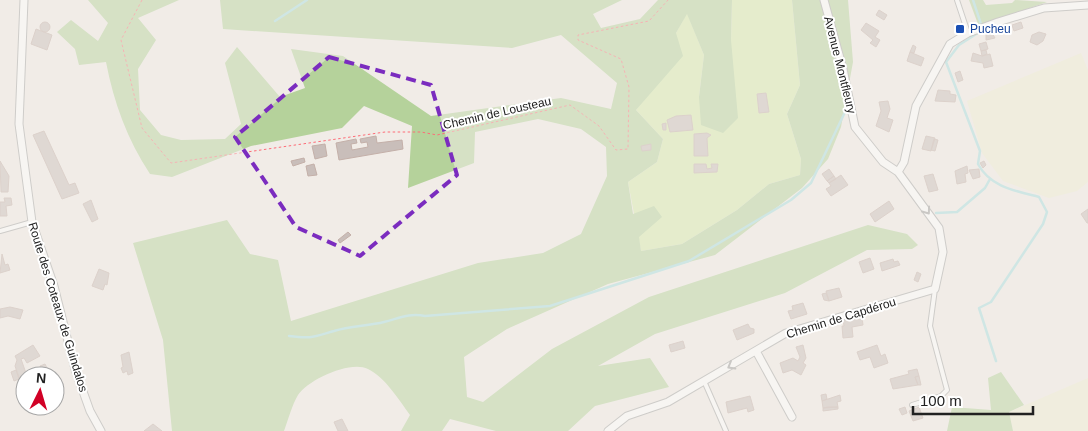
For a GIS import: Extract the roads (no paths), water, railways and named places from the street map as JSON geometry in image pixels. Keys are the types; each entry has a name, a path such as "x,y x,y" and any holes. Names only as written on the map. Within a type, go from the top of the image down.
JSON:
{"street":[{"name":"Route des Coteaux de Guindalos","path":"24,0 19,124 32,222 54,286 75,369 90,411 101,431"},
{"name":"Avenue Montfleury","path":"824,0 843,68 855,127 883,162 898,172"},
{"path":"935,289 943,252 939,228 898,172 904,162 916,106 950,44 968,33 1044,8 1088,4"},
{"name":"Chemin de Capdérou","path":"608,431 627,416 668,402 786,334 935,289"},
{"path":"756,351 792,417"}],"lane":[{"path":"957,0 968,33"},
{"path":"0,231 32,222"},
{"path":"912,406 941,396 947,390 930,326 935,289"},
{"path":"704,381 726,431"}],"waterway":[{"path":"275,21 307,0"},
{"path":"973,0 982,27"},
{"path":"981,31 959,45 946,62 980,151 978,164 989,178 1004,187 1039,197 1047,212 1043,224 991,302 979,308 996,361"},
{"path":"289,336 312,337 340,329 409,316 550,306 689,261 791,200 811,183 845,112"},
{"path":"936,213 957,212 985,188 990,179"}],"place":[{"name":"Pucheu","path":"960,29"}]}
